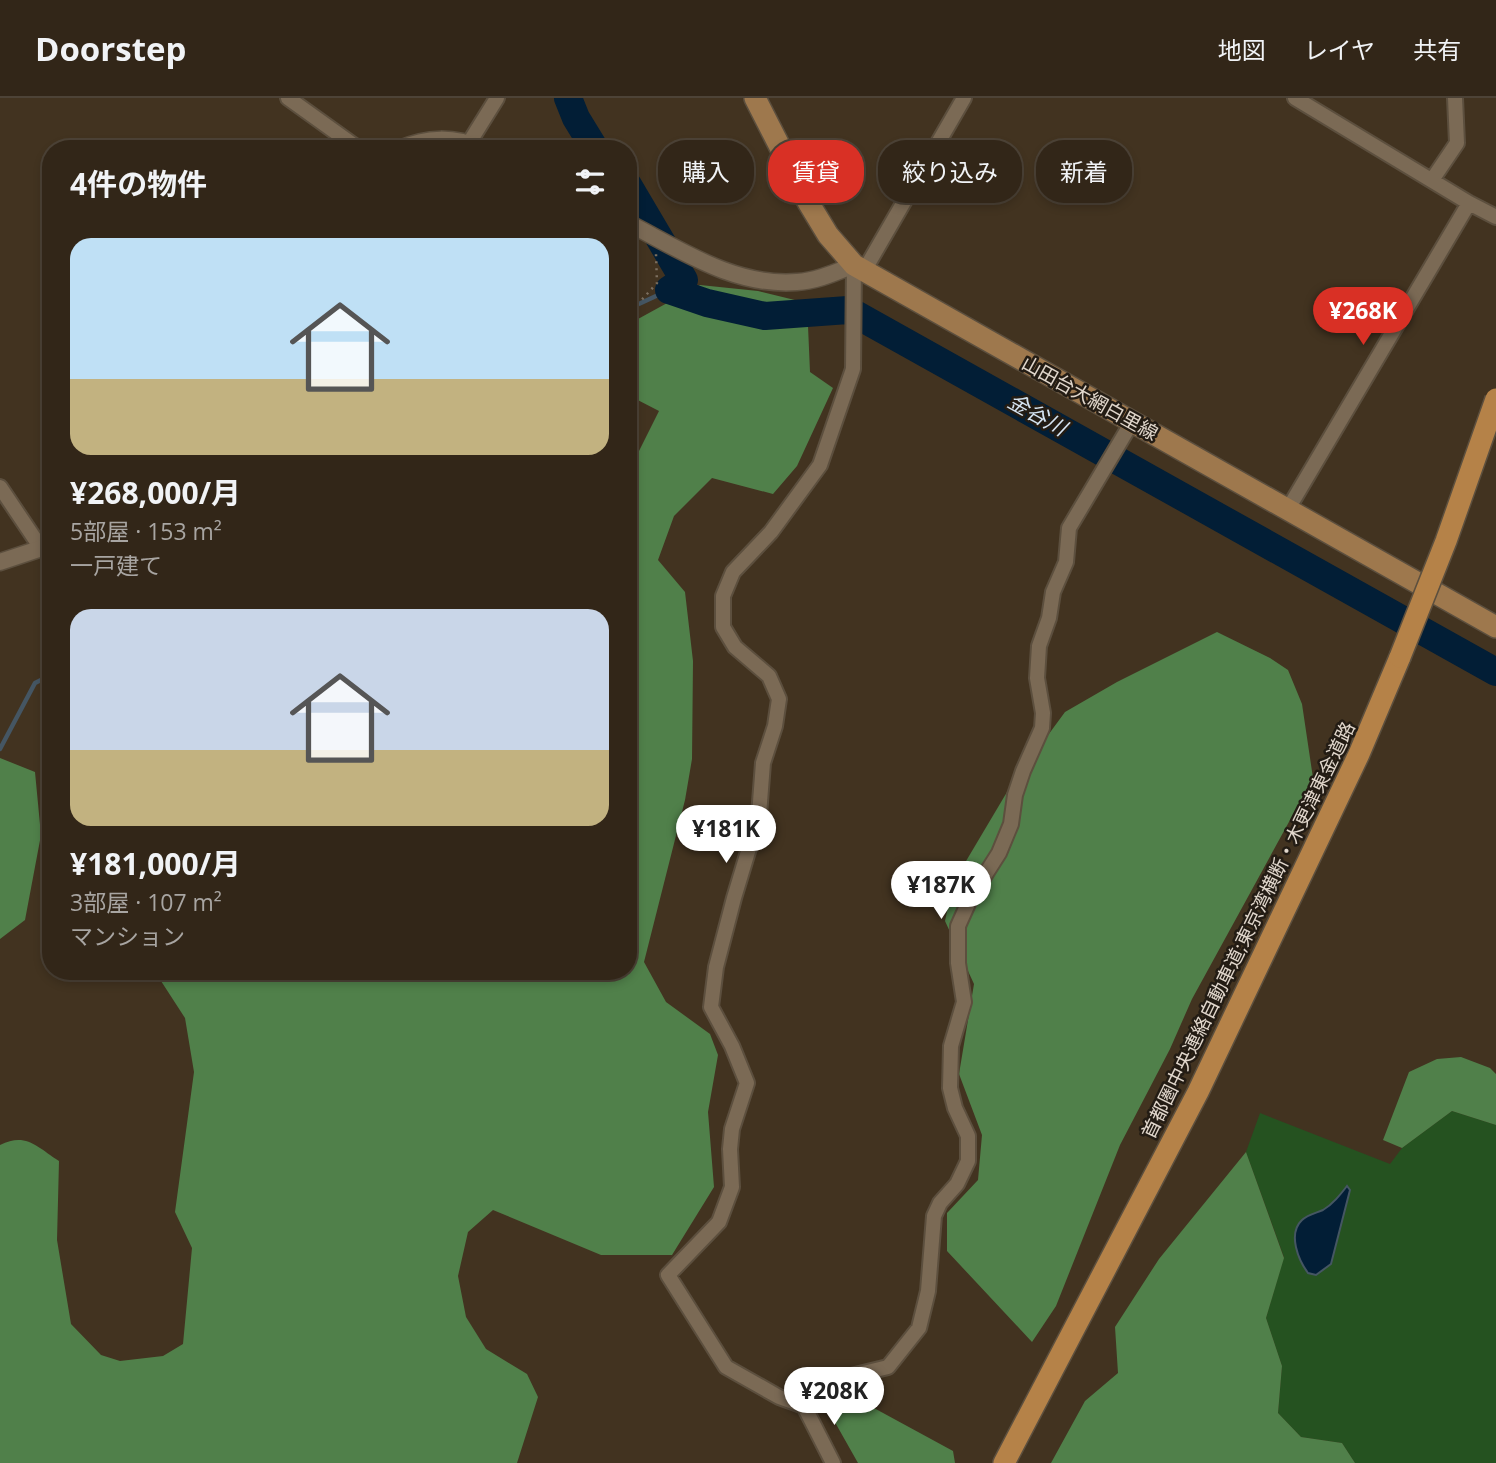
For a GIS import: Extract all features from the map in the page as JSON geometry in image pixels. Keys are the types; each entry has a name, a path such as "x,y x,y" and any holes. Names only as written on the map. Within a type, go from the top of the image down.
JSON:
{"highway":[{"name":"首都圏中央連絡自動車道;東京湾横断・木更津東金道路","path":"1004,1463 1204,1079 1359,754 1446,541 1496,399"}],"main road":[{"name":"山田台大網白里線","path":"755,98 808,202 828,235 859,268 1496,627"}],"street":[{"path":"288,98 346,140"},
{"path":"478,140 497,98"},
{"path":"833,1463 804,1406 779,1397 726,1367 668,1275 719,1222 732,1187 732,1129 747,1083 732,1046 711,1007 716,967 760,816 763,763 775,726 779,699 769,676 735,647 723,627 723,596 733,572 771,532 820,465 853,369 859,268 964,98"},
{"path":"1295,98 1496,217"},
{"path":"1432,180 1457,143 1455,98"},
{"path":"1288,509 1469,203"},
{"path":"637,228 718,269 750,279 796,282 859,268"},
{"path":"804,1406 847,1377 888,1367 919,1328 929,1291 934,1216 940,1203 957,1184 968,1161 968,1136 950,1087 951,1046 964,1002 958,963 958,926 971,897 999,853 1011,824 1019,783 1042,728 1043,713 1037,678 1039,646 1049,618 1053,592 1066,562 1069,528 1132,422"},
{"path":"0,487 42,541"},
{"path":"0,562 42,547"}],"path":[{"path":"637,305 657,283 655,237"}],"green space":[{"path":"700,285 758,291 807,303 810,372 833,388 797,466 773,494 712,478 674,516 658,560 685,592 693,661 692,759 685,800 644,962 666,1002 710,1034 718,1055 708,1112 714,1187 672,1255 601,1255 493,1210 468,1232 458,1276 466,1317 486,1349 527,1374 538,1397 517,1463 0,1463 0,1145 9,1141 24,1141 38,1146 59,1161 57,1240 71,1324 101,1355 120,1361 163,1356 183,1344 192,1248 175,1212 194,1072 185,1018 161,980 637,980 637,455 659,411 637,400 638,319"},
{"path":"1217,632 1288,670 1302,704 1313,778 1192,999 1170,1049 1120,1145 1056,1306 1032,1342 947,1251 947,1213 978,1180 982,1135 959,1074 974,984 945,921 953,883 1010,787 1065,712 1117,682"},
{"path":"0,758 35,772 41,835 25,920 0,939"},
{"path":"1461,1057 1490,1068 1496,1074 1496,1125 1452,1111 1402,1148 1383,1140 1409,1072 1437,1059"},
{"path":"1452,1111 1496,1125 1496,1463 1355,1463 1342,1443 1301,1437 1278,1413 1282,1366 1266,1318 1284,1257 1246,1152 1260,1113 1390,1164 1402,1148"},
{"path":"1246,1152 1284,1258 1266,1318 1282,1366 1278,1413 1301,1437 1342,1443 1355,1463 1051,1463 1085,1401 1118,1373 1115,1327 1159,1259"},
{"path":"861,1401 953,1451 955,1463 858,1463 832,1417"}],"water":[{"path":"1347,1186 1350,1190 1331,1264 1316,1275 1308,1273 1296,1247 1295,1232 1304,1218 1330,1205"}],"waterway":[{"name":"金谷川","path":"568,98 589,140"},
{"name":"金谷川","path":"637,200 684,280 669,290"},
{"path":"637,305 669,290"},
{"name":"金谷川","path":"669,290 707,303 765,316 848,310 1496,672"},
{"path":"0,749 35,683 42,680"}]}
